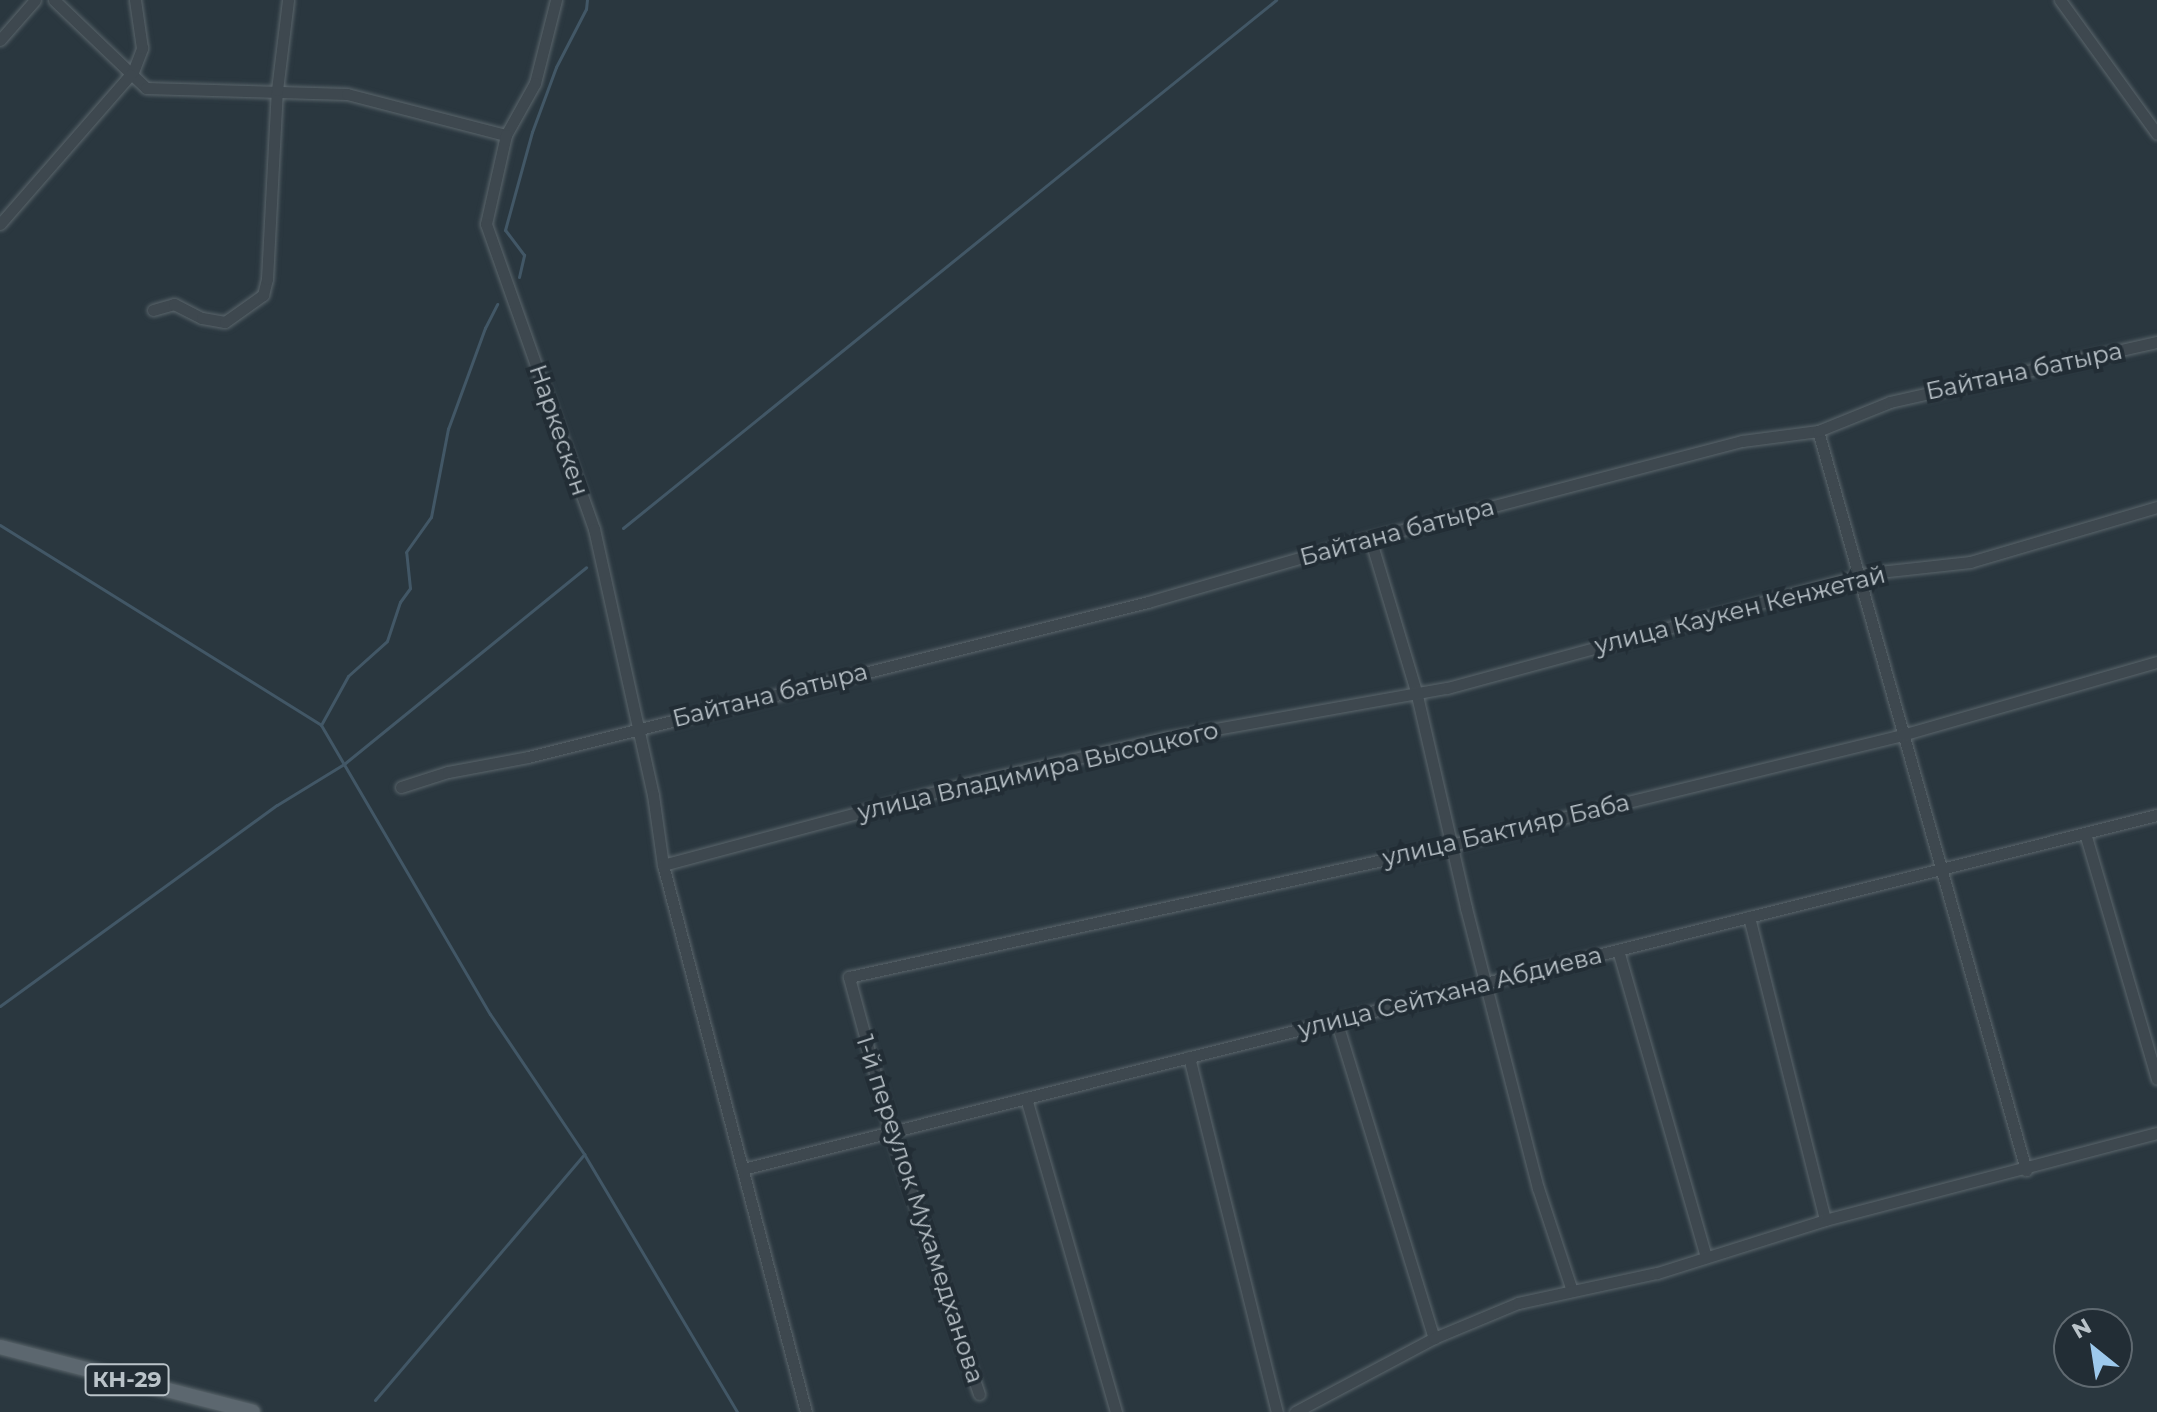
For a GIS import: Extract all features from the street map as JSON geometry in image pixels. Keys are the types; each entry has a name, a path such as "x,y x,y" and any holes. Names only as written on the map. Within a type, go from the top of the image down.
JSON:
{"main road":[{"name":"КН-29","path":"0,1347 253,1412"}],"street":[{"path":"0,40 35,0"},
{"path":"54,0 146,88 347,94 506,135"},
{"path":"0,224 131,74 142,48 135,0"},
{"path":"153,310 174,304 202,318 225,322 263,295 267,279 277,90 288,0"},
{"name":"Наркескен","path":"556,0 535,83 506,135 486,224 594,529 638,728"},
{"path":"2064,2 2157,134"},
{"name":"Байтана батыра","path":"401,787 448,772 528,757 1136,605 1370,538 1742,441 1818,431 1890,402 2157,342"},
{"path":"1818,431 2026,1170"},
{"name":"улица Каукен Кенжетай","path":"1416,691 1447,688 1857,576 1970,562 2157,507"},
{"path":"1370,538 1416,691 1484,983 1538,1188 1572,1291"},
{"name":"улица Бактияр Баба","path":"849,977 1451,845 1902,735 2157,662"},
{"name":"улица Владимира Высоцкого","path":"663,865 984,780 1165,738 1416,691"},
{"path":"638,728 653,795 663,865 806,1412"},
{"name":"улица Сейтхана Абдиева","path":"743,1169 2157,815"},
{"path":"2085,833 2157,1079"},
{"path":"1749,917 1825,1220"},
{"path":"1618,950 1706,1257"},
{"name":"1-й переулок Мухамедханова","path":"849,977 891,1132 979,1394"},
{"path":"1336,1020 1434,1338"},
{"path":"1189,1057 1277,1412"},
{"path":"1026,1098 1116,1412"},
{"path":"1295,1412 1434,1338 1518,1303 1657,1273 1825,1220 2026,1170 2157,1133"}],"waterway":[{"path":"519,277 524,255 505,230 532,132 556,67 586,9 587,0"},
{"path":"623,528 1276,0"},
{"path":"321,725 348,676 387,641 400,602 410,588 406,552 431,517 448,429 485,328 497,304"},
{"path":"0,525 321,725 490,1014 584,1154 737,1412"},
{"path":"0,1006 277,805 344,764 586,567"},
{"path":"375,1400 584,1154"}]}
